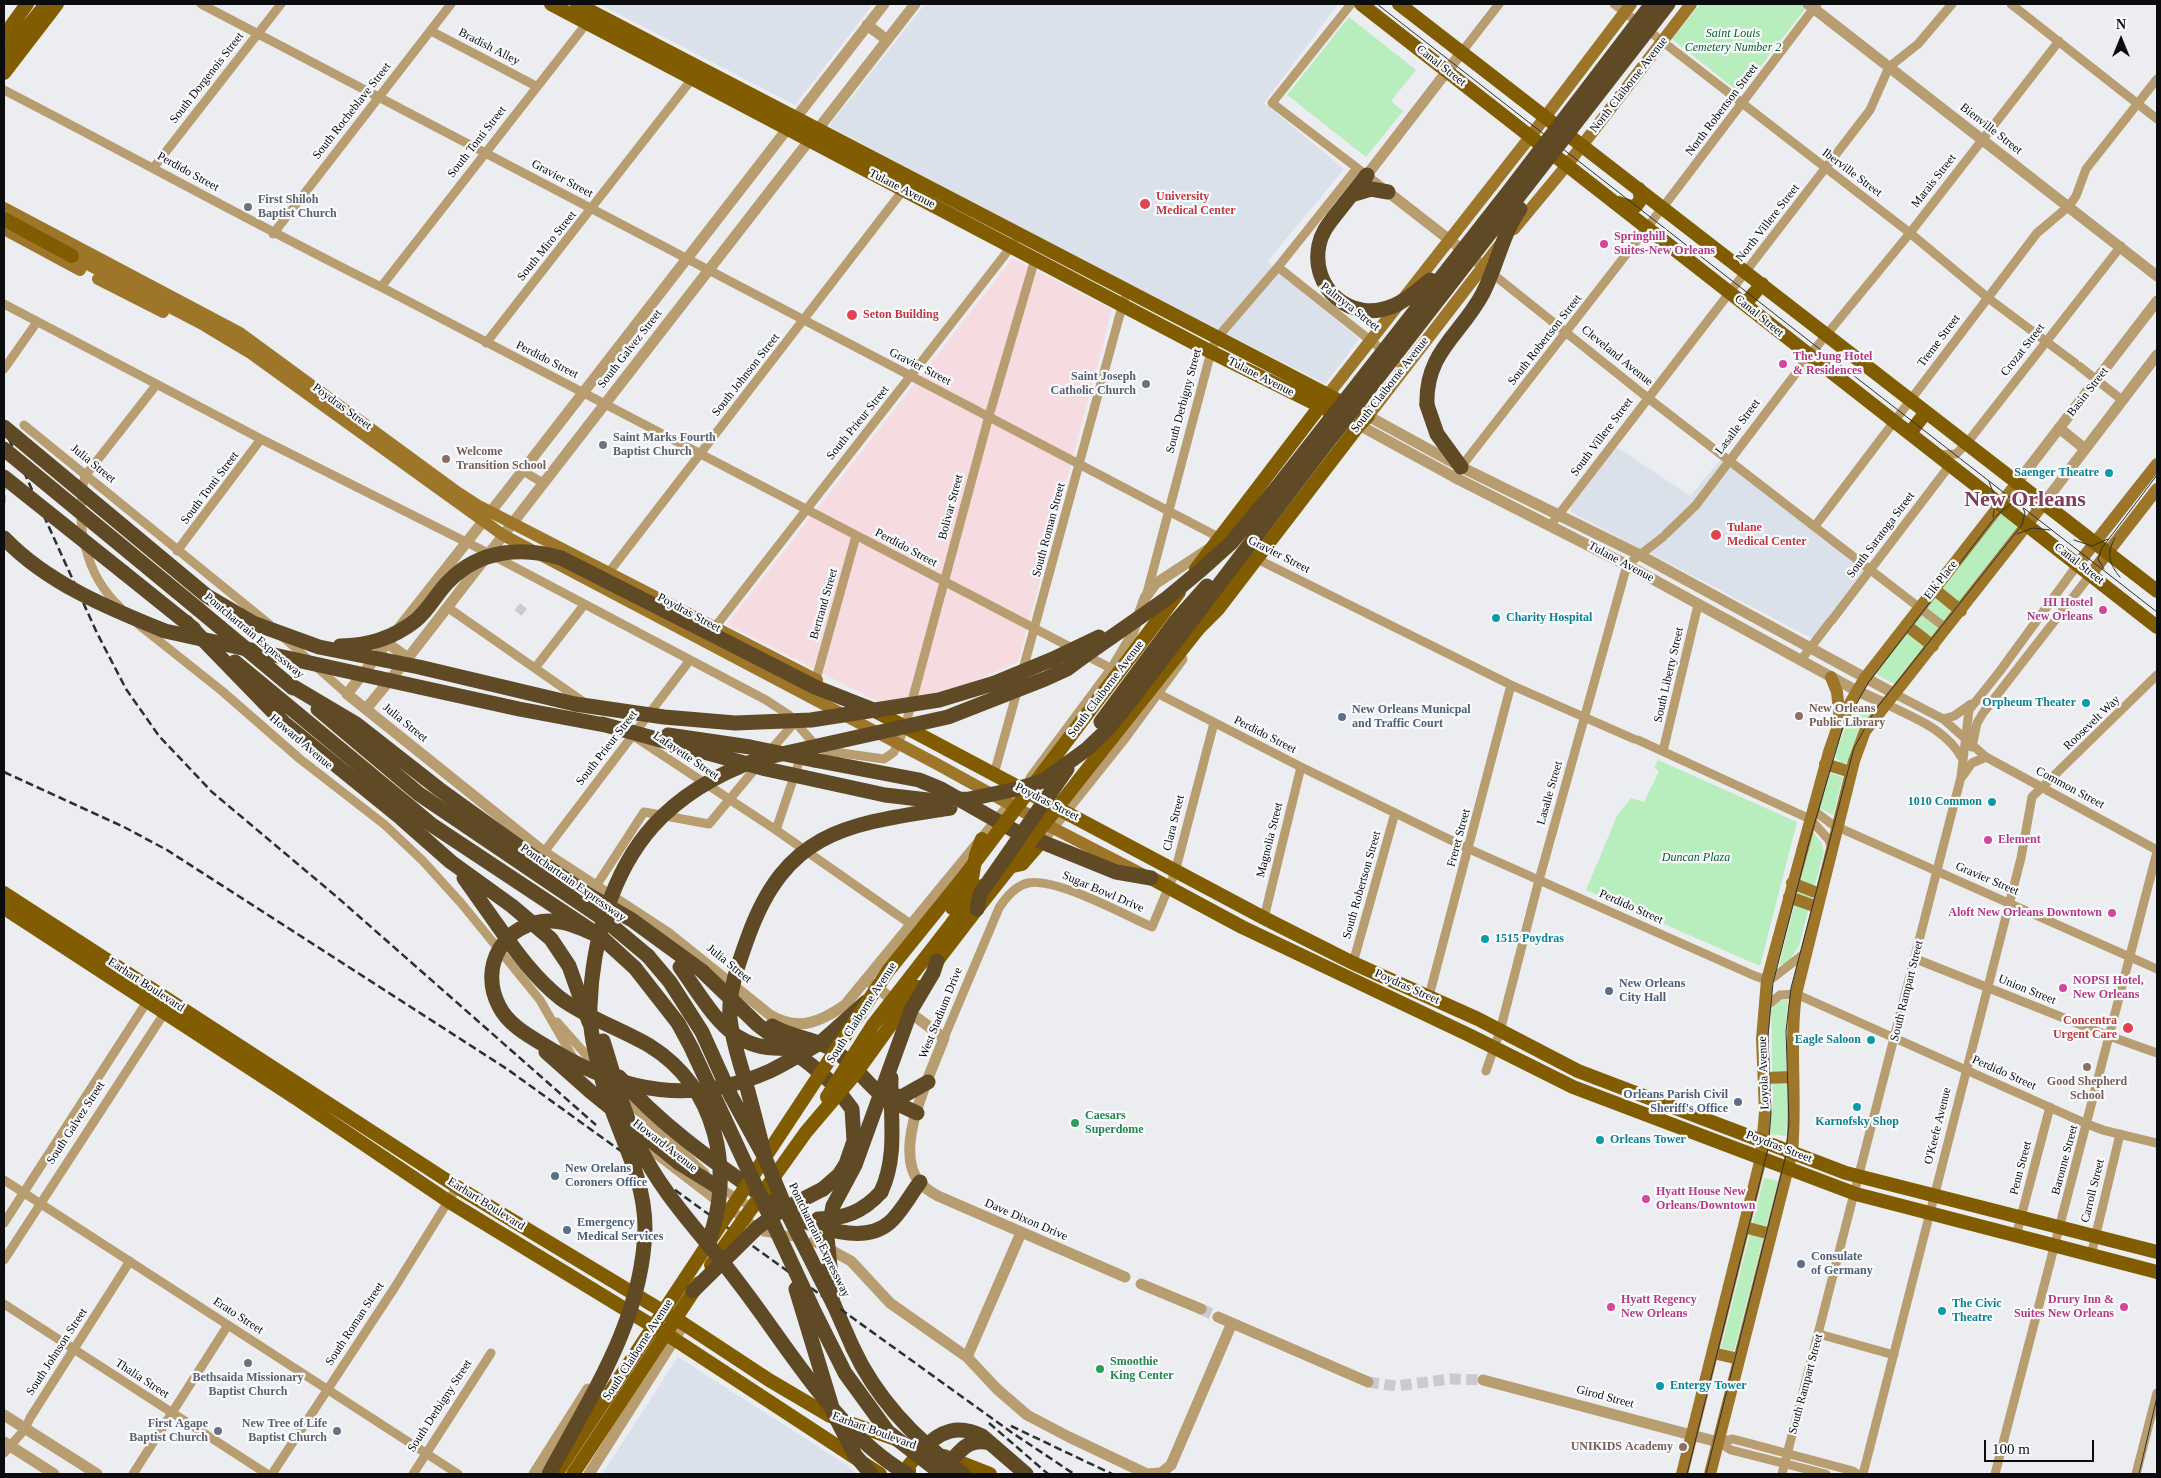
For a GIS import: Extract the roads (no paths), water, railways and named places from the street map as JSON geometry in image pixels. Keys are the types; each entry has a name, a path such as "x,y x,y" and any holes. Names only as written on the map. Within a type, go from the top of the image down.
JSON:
{"highway":[{"path":"549,1474 612,1360 632,1305 643,1254 645,1226 636,1169 603,1081 594,1040 590,1006 599,941 622,870 653,826 680,802 711,780 759,759 948,717 1066,668 1166,599 1231,543 1652,4"},
{"path":"765,1158 736,1048 730,1002 740,959 759,907 782,871 809,847 827,836 848,827 913,813 996,800 1043,781 1087,749 1107,730 1668,4"},
{"path":"1461,467 1437,434 1428,405 1429,380 1433,365 1442,349 1482,295 1513,221 1624,61"},
{"path":"1362,171 1352,194 1324,232 1319,244 1318,268 1326,289 1337,300 1348,307 1372,311 1394,306 1449,265"},
{"path":"1352,194 1371,188 1388,192"},
{"path":"4,427 207,596 253,623 319,647 419,667 575,704 664,717 735,723 810,720 939,700 995,683 1053,659 1138,618"},
{"name":"Pontchartrain Expressway","path":"4,449 287,682 362,748 419,794 605,920 648,956 670,982 702,1032 731,1096 765,1158 789,1216 834,1304 860,1364 879,1394 906,1426 963,1474"},
{"path":"4,477 264,685 351,760 466,849 537,893 601,937 635,968 678,1023 710,1086 786,1252 841,1365 858,1393 888,1432 943,1474"},
{"path":"977,909 980,894 1054,787 1170,630 1223,567 1273,513"},
{"path":"4,538 48,574 85,596 118,612 166,630 510,707 602,724 750,747 919,780 941,789 996,822 1116,872 1151,878"},
{"path":"319,647 370,643 390,636 417,619 451,579 465,568 492,555 519,551 545,553 561,558 815,687 878,712"},
{"path":"186,622 284,723 401,818 451,862 512,906 551,939 569,966 594,1036 608,1064 632,1092 683,1139 791,1216 830,1229 849,1232 870,1231 890,1222 920,1182"},
{"path":"287,682 356,724 439,789 534,858 587,894 632,920 702,971 758,1025 833,1084 852,1109 854,1130 852,1152 839,1175 823,1189 780,1211 757,1228 694,1291"},
{"path":"602,724 766,770 885,795 928,800 969,799 1020,789"},
{"path":"451,862 472,888 522,959 550,989 578,1009 652,1048 673,1064 700,1098 709,1114 716,1135 721,1166 720,1193 709,1240"},
{"path":"632,920 680,967 724,1028 751,1044 770,1050 820,1042"},
{"path":"601,937 563,923 539,922 517,930 500,946 493,960 491,971 493,991 498,1006 512,1022 531,1037 556,1062 679,1163 716,1186"},
{"path":"834,1304 827,1237 833,1206 861,1151 911,1010 933,973 937,961"},
{"path":"593,980 602,1037 623,1105 638,1144 664,1189 738,1281 790,1356 834,1408 869,1445 908,1474"},
{"path":"720,988 740,1001 763,1021 783,1033 830,1048 850,1064 885,1098 917,1113"},
{"path":"531,1037 560,1054 616,1081 640,1087 696,1092 724,1087 773,1070 820,1042 869,999"},
{"path":"791,1216 810,1218 843,1217 859,1211 881,1192 888,1177 892,1161 891,1087 895,1053"},
{"path":"885,1098 904,1096 928,1082"},
{"path":"786,1252 834,1414 855,1455 871,1474"},
{"path":"923,1449 935,1436 945,1431 973,1432 995,1447 1026,1474"},
{"path":"953,1459 965,1445 974,1442 985,1442 995,1447"}],"main road":[{"path":"4,20 16,4"},
{"path":"4,36 27,4"},
{"path":"4,56 47,4"},
{"path":"4,73 57,4"},
{"name":"Tulane Avenue","path":"551,4 591,18 1125,297 1211,352 1363,421"},
{"name":"Tulane Avenue","path":"577,4 591,18"},
{"name":"Canal Street","path":"1361,4 1730,292 1809,356 2028,524 2157,627"},
{"name":"Canal Street","path":"1399,4 2157,591"},
{"name":"North Claiborne Avenue","path":"1567,165 1691,4"},
{"path":"1530,137 1628,8"},
{"path":"1452,75 1467,57"},
{"path":"1488,103 1503,84"},
{"name":"South Claiborne Avenue","path":"556,1474 709,1240 826,1067 869,999 1131,656 1370,338 1530,137"},
{"name":"South Claiborne Avenue","path":"573,1474 694,1291 806,1132 856,1073 977,909 1157,687 1199,628 1218,609 1483,266 1567,165"},
{"path":"1615,202 1631,207 1636,206 1641,199 1639,189"},
{"name":"Poydras Street","path":"4,208 240,332 457,492 490,512 609,571 816,679 1020,789 1066,811 1175,872 1353,963 1500,1030 1578,1071 1860,1177 2157,1252"},
{"path":"4,219 204,325 249,352"},
{"path":"4,229 146,304 249,352"},
{"name":"Tulane Avenue","path":"1016,241 1035,259 1218,338 1323,402"},
{"path":"1745,304 1762,284"},
{"name":"Poydras Street","path":"249,352 503,536 898,743 1009,805 1242,927 1572,1087 1856,1194 2157,1272"},
{"path":"1910,433 1926,412"},
{"name":"South Rampart Street","path":"2078,564 2157,464"},
{"name":"Elk Place","path":"1865,678 2017,483"},
{"path":"2091,574 2157,489"},
{"path":"1710,1474 1792,1152 1795,1112 1792,1028 1796,994 1851,772 1866,731 2044,503"},
{"path":"1934,589 1961,611"},
{"path":"1906,625 1934,646"},
{"path":"1831,677 1837,692 1840,720"},
{"name":"Loyola Avenue","path":"1682,1474 1714,1353 1764,1142 1762,1039 1767,980 1825,764 1840,720 1865,678"},
{"path":"1825,764 1851,772"},
{"path":"806,1132 850,1058 949,919 972,878 976,855 982,839"},
{"path":"826,1067 858,1033 949,919 994,872 1001,868 1022,864 1042,841"},
{"path":"1792,883 1820,894"},
{"name":"Earhart Boulevard","path":"4,893 60,937 256,1064 644,1302 684,1324 769,1380 830,1416 990,1474"},
{"path":"1789,897 1817,907"},
{"name":"Earhart Boulevard","path":"4,908 60,937"},
{"name":"Earhart Boulevard","path":"256,1064 448,1201 674,1339 880,1474"},
{"path":"1764,1078 1793,1077"},
{"path":"1638,1112 1644,1097"},
{"path":"1660,1120 1666,1105"},
{"path":"1744,1227 1771,1234"},
{"path":"1714,1353 1738,1359"},
{"path":"908,1474 909,1465 923,1449"},
{"path":"943,1474 953,1459"}],"street":[{"name":"Gravier Street","path":"201,4 379,96 687,260 1169,510 1216,542 1256,558 1511,685 1663,751 1810,819 1829,840 1832,848"},
{"name":"South Dorgenois Street","path":"154,168 281,4"},
{"name":"South Rocheblave Street","path":"273,234 452,4"},
{"name":"South Galvez Street","path":"347,694 418,606 884,4"},
{"name":"South Galvez Street","path":"366,709 503,536 914,4"},
{"name":"Cleveland Avenue","path":"1351,4 1272,102 1567,332 1648,398 1947,629"},
{"path":"1467,57 1499,4"},
{"name":"Iberville Street","path":"1614,4 1628,8 1662,42 1910,233 1988,298 2122,400"},
{"path":"1889,67 1918,44 1952,4"},
{"path":"2011,4 2157,118"},
{"name":"Bienville Street","path":"1813,5 1889,67 2121,246 2157,276"},
{"name":"North Robertson Street","path":"1647,228 1742,104 1813,5"},
{"name":"South Tonti Street","path":"381,287 536,86 591,18"},
{"path":"867,25 886,39"},
{"name":"Bradish Alley","path":"431,31 536,86"},
{"name":"Marais Street","path":"1826,334 1910,233 2058,41"},
{"name":"North Villere Street","path":"1730,292 1870,110 1889,67"},
{"name":"South Miro Street","path":"486,343 592,210 696,74"},
{"name":"South Derbigny Street","path":"1146,598 1211,352 1218,338 1362,171 1452,75"},
{"path":"2069,206 2076,196 2086,169 2157,79"},
{"name":"Perdido Street","path":"4,90 154,168 273,234 381,287 486,343 584,392 1112,669 1157,687 1214,723 1301,767 1469,849 1767,980"},
{"name":"South Johnson Street","path":"598,586 909,184"},
{"name":"Treme Street","path":"1894,420 2037,233 2069,206"},
{"name":"South Robertson Street","path":"1461,467 1647,228"},
{"name":"South Prieur Street","path":"715,627 805,509 911,377 1016,241"},
{"name":"Crozat Street","path":"1938,456 1956,454 1967,443 2121,246"},
{"name":"Bolivar Street","path":"807,736 816,746 828,752 884,759 894,752 905,727 989,416 1035,259"},
{"name":"Palmyra Street","path":"1278,267 1370,338 1404,368"},
{"name":"South Villere Street","path":"1550,526 1730,292"},
{"name":"South Roman Street","path":"994,774 1125,297"},
{"name":"Basin Street","path":"2017,483 2157,301"},
{"path":"4,304 766,700 795,722 807,736 776,830"},
{"path":"4,370 37,322"},
{"name":"Lasalle Street","path":"1486,1071 1500,1030 1539,880 1627,565 1638,554 1664,536 1696,505 1826,334"},
{"path":"2044,503 2084,448 2157,355"},
{"path":"85,476 157,384"},
{"path":"1815,526 1894,420"},
{"name":"Tulane Avenue","path":"1363,421 1559,514 1638,554 1943,719 1972,747"},
{"name":"Tulane Avenue","path":"1363,421 1550,526 1627,565 1857,691 1937,730 1954,746 1962,759"},
{"name":"Julia Street","path":"24,425 269,625 347,694 544,852 668,933 770,1016 783,1023"},
{"path":"2059,428 2084,448"},
{"name":"South Tonti Street","path":"178,551 261,439"},
{"name":"South Saratoga Street","path":"1801,660 1950,465"},
{"path":"523,471 543,483"},
{"name":"Howard Avenue","path":"85,476 82,526 86,557 98,582 110,598 144,630 404,843 461,903 550,1014 620,1094 703,1170 716,1186"},
{"name":"Bertrand Street","path":"816,679 856,536"},
{"name":"South Claiborne Avenue","path":"783,1023 810,1023 826,1018 846,1005 996,822 1112,669 1131,636 1146,598 1156,584 1216,542"},
{"name":"South Rampart Street","path":"1782,1474 1856,1194 1961,777 1968,715 1973,702 2000,671 2078,564"},
{"path":"1972,747 1977,723 1983,713 2091,574"},
{"path":"535,668 584,605"},
{"name":"South Liberty Street","path":"1663,751 1698,605"},
{"path":"418,606 436,622"},
{"name":"Lafayette Street","path":"447,607 634,736 776,830 912,925"},
{"path":"387,643 408,658"},
{"name":"South Prieur Street","path":"544,852 564,822 634,736 690,660"},
{"name":"Roosevelt Way","path":"2042,788 2157,676"},
{"name":"Freret Street","path":"1429,996 1511,685"},
{"name":"South Claiborne Avenue","path":"1042,841 1157,687"},
{"path":"1943,719 1954,716 1973,702"},
{"path":"596,886 644,812 709,824 795,722"},
{"name":"Clara Street","path":"1152,927 1175,872 1214,723"},
{"name":"Common Street","path":"1972,747 1986,757 2157,851"},
{"path":"1961,777 1972,764 1986,757"},
{"name":"Magnolia Street","path":"1264,918 1301,767"},
{"name":"O'Keefe Avenue","path":"1863,1474 2021,858 2032,797 2042,788"},
{"name":"Gravier Street","path":"1813,806 1817,812 1837,827 2010,902 2157,969"},
{"name":"South Robertson Street","path":"1353,963 1395,813"},
{"name":"Baronne Street","path":"1995,1474 2157,851"},
{"name":"Sugar Bowl Drive","path":"1043,882 1056,885 1152,927"},
{"name":"West Stadium Drive","path":"920,1182 911,1166 908,1155 909,1144 917,1113 944,1038 999,908 1006,898 1024,884 1043,882"},
{"path":"1767,980 1782,973 1805,953"},
{"name":"Union Street","path":"1916,959 2109,1036 2157,1053"},
{"path":"867,979 944,1038"},
{"path":"1764,1008 1780,995 1796,994"},
{"name":"Perdido Street","path":"1796,994 2087,1124 2157,1143"},
{"name":"South Galvez Street","path":"4,1223 151,996"},
{"name":"South Galvez Street","path":"4,1260 168,1007"},
{"name":"Howard Avenue","path":"550,1014 583,1076 593,1100 601,1110 714,1199 764,1232 814,1241"},
{"name":"Penn Street","path":"2016,1236 2050,1107"},
{"name":"Carroll Street","path":"2091,1254 2120,1134"},
{"name":"Erato Street","path":"4,1180 458,1474"},
{"name":"Dave Dixon Drive","path":"920,1182 938,1196 1125,1277"},
{"path":"716,1186 850,1261 890,1303 967,1357 997,1389 1028,1415 1139,1472 1161,1473 1171,1465 1232,1323"},
{"name":"South Roman Street","path":"272,1474 457,1187"},
{"path":"967,1357 1021,1233"},
{"name":"South Johnson Street","path":"6,1448 25,1429 30,1418 130,1261"},
{"path":"1141,1284 1201,1310"},
{"name":"South Claiborne Avenue","path":"534,1474 644,1302"},
{"name":"Thalia Street","path":"4,1304 267,1474"},
{"path":"1218,1317 1368,1382"},
{"name":"South Claiborne Avenue","path":"589,1474 684,1324"},
{"path":"133,1474 228,1325"},
{"path":"1819,1334 1894,1355"},
{"name":"South Derbigny Street","path":"413,1474 490,1353"},
{"name":"Girod Street","path":"1483,1380 1718,1442 1731,1450 1826,1474"},
{"path":"2136,1474 2157,1393"},
{"path":"4,1415 97,1474"},
{"name":"Girod Street","path":"1718,1442 1734,1439 1854,1471 1857,1474"},
{"path":"6,1448 54,1474"}],"tunnel":[{"path":"518,613 526,603"},
{"path":"1201,1309 1218,1317"},
{"path":"1368,1382 1396,1386 1450,1379 1483,1380"}],"tram line":[{"path":"1377,4 2157,612"},
{"path":"2104,569 2098,559 2102,548 2157,475"},
{"path":"1989,482 1996,499 1993,517"},
{"path":"1706,1474 1785,1159 1789,1123 1786,1031 1791,988 1854,748 1875,710 2022,525 2025,513 2020,500"},
{"path":"1687,1474 1768,1149 1771,1114 1768,1036 1773,983 1809,842 1842,730 1868,683 1996,516 2012,503 2023,504 2033,509"},
{"path":"2017,534 2033,528 2050,530"},
{"path":"2115,538 2110,549 2110,558 2113,568 2120,577"},
{"path":"2074,540 2092,546 2108,539"},
{"path":"2139,1474 2157,1397"}],"railway":[{"path":"4,428 97,633 126,689 159,736 212,792 337,897 596,1125"},
{"path":"4,471 4,505"},
{"path":"4,772 124,827 167,850 507,1069 1011,1432 1074,1474"},
{"path":"989,1423 1048,1474"},
{"path":"1011,1426 1112,1474"}],"place":[{"name":"University Medical Center","path":"1145,204"},
{"name":"First Shiloh Baptist Church","path":"248,207"},
{"name":"Springhill Suites-New Orleans","path":"1604,244"},
{"name":"Seton Building","path":"852,315"},
{"name":"The Jung Hotel & Residences","path":"1783,364"},
{"name":"Saint Joseph Catholic Church","path":"1146,384"},
{"name":"Saint Marks Fourth Baptist Church","path":"603,445"},
{"name":"Welcome Transition School","path":"446,459"},
{"name":"Saenger Theatre","path":"2109,473"},
{"name":"Tulane Medical Center","path":"1716,535"},
{"name":"HI Hostel New Orleans","path":"2103,610"},
{"name":"Charity Hospital","path":"1496,618"},
{"name":"Orpheum Theater","path":"2086,703"},
{"name":"New Orleans Public Library","path":"1799,716"},
{"name":"New Orleans Municpal and Traffic Court","path":"1342,717"},
{"name":"1010 Common","path":"1992,802"},
{"name":"Element","path":"1988,840"},
{"name":"Aloft New Orleans Downtown","path":"2112,913"},
{"name":"1515 Poydras","path":"1485,939"},
{"name":"NOPSI Hotel, New Orleans","path":"2063,988"},
{"name":"New Orleans City Hall","path":"1609,991"},
{"name":"Concentra Urgent Care","path":"2128,1028"},
{"name":"Eagle Saloon","path":"1871,1040"},
{"name":"Good Shepherd School","path":"2087,1067"},
{"name":"Orleans Parish Civil Sheriff's Office","path":"1738,1102"},
{"name":"Karnofsky Shop","path":"1857,1107"},
{"name":"Caesars Superdome","path":"1075,1123"},
{"name":"Orleans Tower","path":"1600,1140"},
{"name":"New Orelans Coroners Office","path":"555,1176"},
{"name":"Hyatt House New Orleans/Downtown","path":"1646,1199"},
{"name":"Emergency Medical Services","path":"567,1230"},
{"name":"Consulate of Germany","path":"1801,1264"},
{"name":"Hyatt Regency New Orleans","path":"1611,1307"},
{"name":"Drury Inn & Suites New Orleans","path":"2124,1307"},
{"name":"The Civic Theatre","path":"1942,1311"},
{"name":"Bethsaida Missionary Baptist Church","path":"248,1363"},
{"name":"Smoothie King Center","path":"1100,1369"},
{"name":"Entergy Tower","path":"1660,1386"},
{"name":"First Agape Baptist Church","path":"218,1431"},
{"name":"New Tree of Life Baptist Church","path":"337,1431"},
{"name":"UNIKIDS Academy","path":"1683,1447"}],"district":[{"name":"New Orleans","path":"2025,500"}],"park label":[{"name":"Saint Louis Cemetery Number 2","path":"1733,41"},
{"name":"Duncan Plaza","path":"1696,858"}]}
